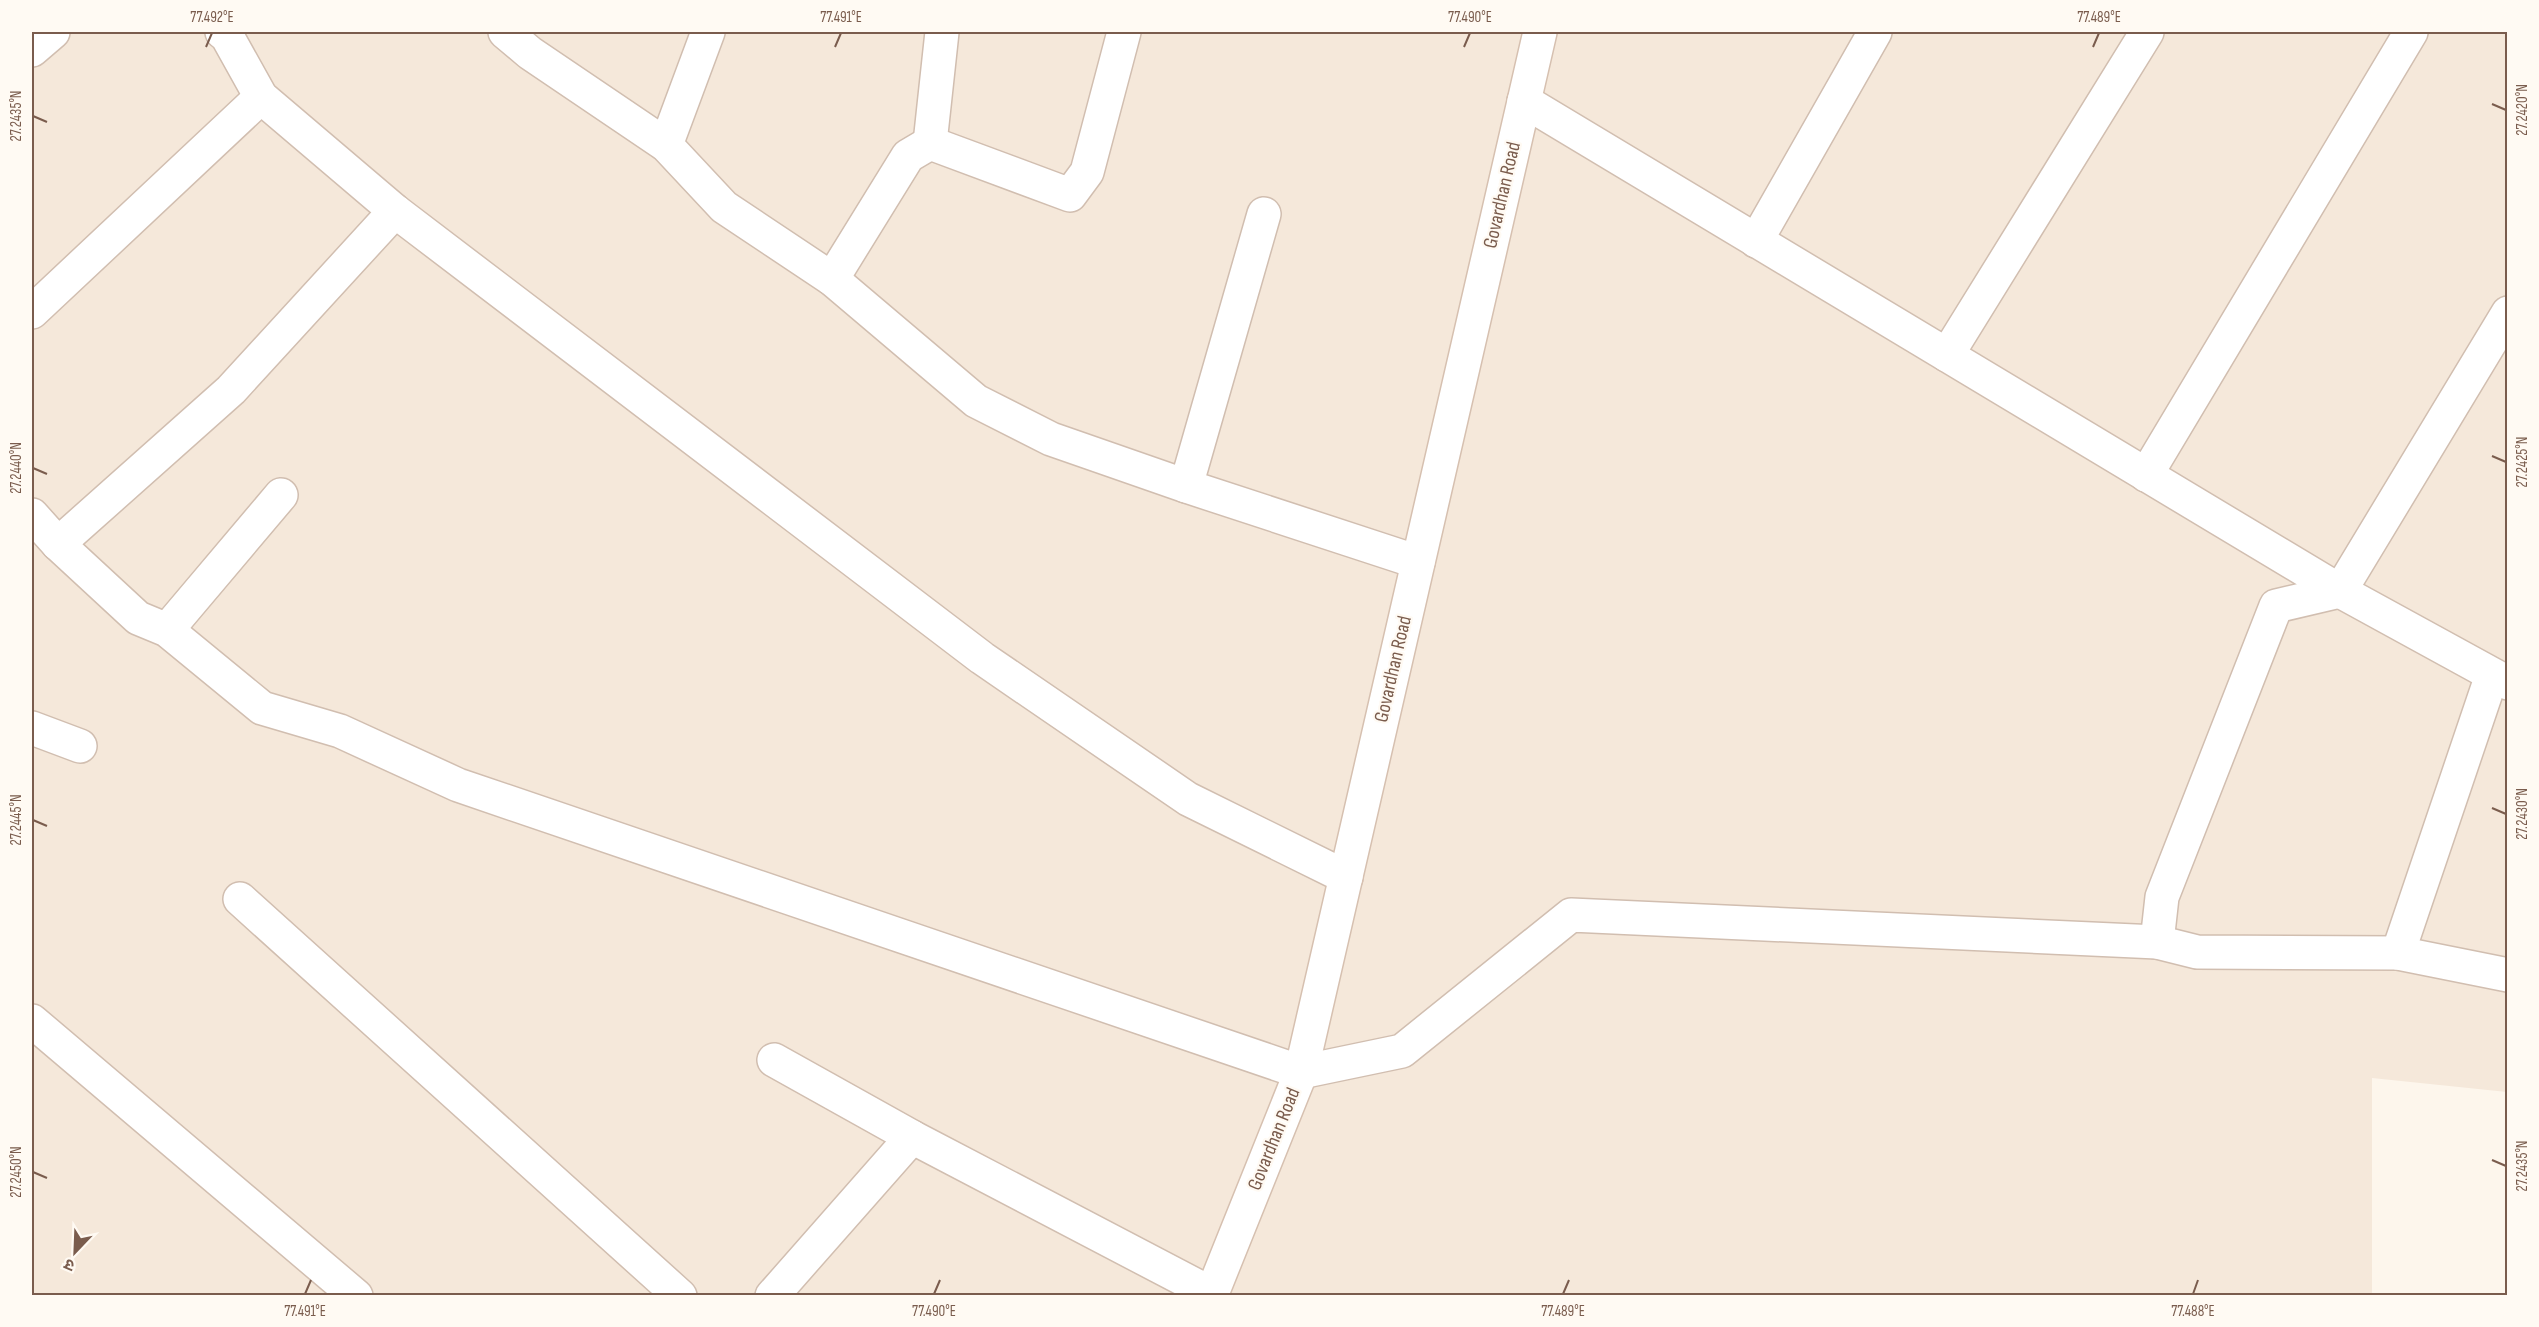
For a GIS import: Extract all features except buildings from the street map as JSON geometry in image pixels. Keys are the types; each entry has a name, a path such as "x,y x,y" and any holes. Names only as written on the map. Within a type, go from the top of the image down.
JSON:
{"street":[{"path":"32,50 53,32"},
{"path":"506,32 530,53 666,145 724,207 832,279 976,401 1051,439 1418,562"},
{"path":"666,145 708,32"},
{"path":"930,143 942,32"},
{"path":"930,143 1070,195 1087,172 1124,32"},
{"name":"Govardhan Road","path":"1212,1294 1301,1072 1540,32"},
{"path":"1756,241 1875,32"},
{"path":"1947,356 2147,32"},
{"path":"2146,475 2411,32"},
{"path":"226,33 261,97 395,211 982,658 1188,799 1346,877"},
{"path":"32,312 261,97"},
{"path":"1524,101 2340,591 2500,679 2398,953"},
{"path":"832,279 908,156 930,143"},
{"path":"58,544 231,390 395,211"},
{"path":"1186,486 1264,214"},
{"path":"2157,942 2162,897 2276,606 2340,591 2508,313"},
{"path":"167,630 281,495"},
{"path":"32,515 58,544 138,618 167,630 262,708 340,731 458,785 1301,1072 1402,1051 1571,915 2157,942 2197,952 2398,953 2508,975"},
{"path":"32,728 80,746"},
{"path":"240,899 680,1296"},
{"path":"32,1021 356,1296"},
{"path":"774,1060 912,1137 1212,1294"},
{"path":"772,1296 912,1137"}],"shaded area":[{"path":"32,32 2507,32 2507,1092 2372,1078 2372,1295 32,1295"}]}
